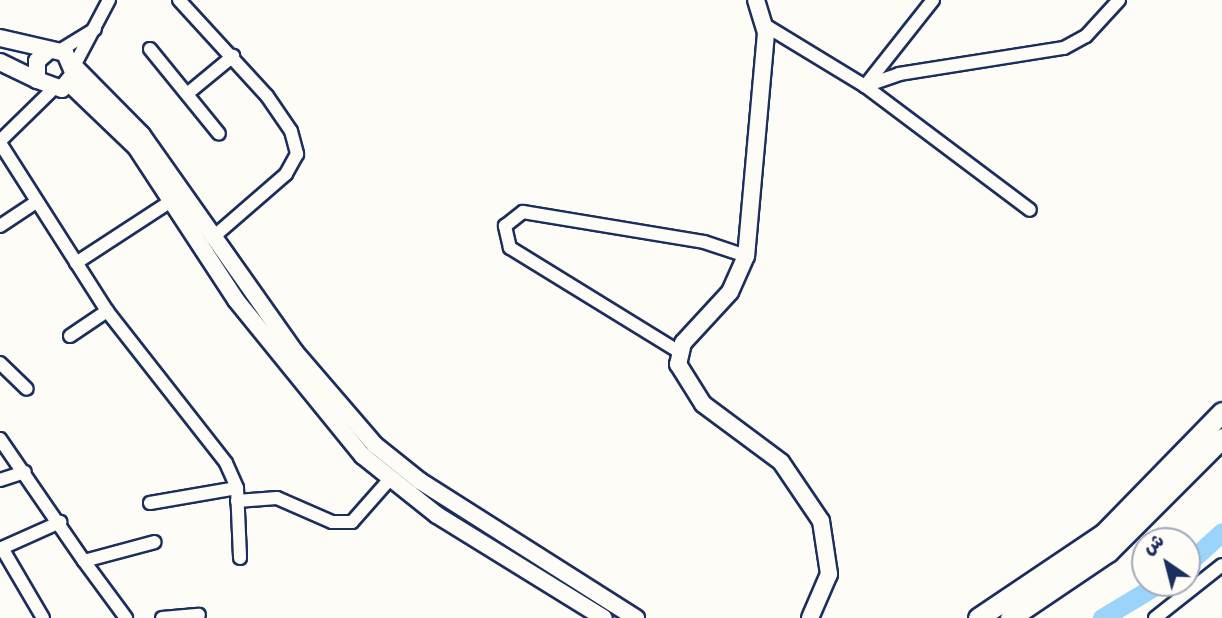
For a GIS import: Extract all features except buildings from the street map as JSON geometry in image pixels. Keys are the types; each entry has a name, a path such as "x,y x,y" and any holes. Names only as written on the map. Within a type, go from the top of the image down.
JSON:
{"highway":[{"path":"978,618 1104,533 1222,412"},
{"path":"1010,618 1108,552 1222,438"}],"main road":[{"path":"756,0 763,24 762,114 746,256 730,292 681,353 684,383 781,462 821,522 829,574 810,618"},
{"path":"0,38 53,51 74,66 142,135 212,238 328,394 407,471 636,618"},
{"path":"37,80 37,61 53,51"},
{"path":"0,62 52,90 70,84"},
{"path":"70,84 74,66"},
{"path":"70,84 136,147 282,362 392,483 604,618"},
{"path":"392,483 407,471"}],"street":[{"path":"74,66 98,27 109,0"},
{"path":"179,0 233,56 291,131 297,154 286,174 212,238"},
{"path":"866,86 933,0"},
{"path":"866,86 900,74 1064,48 1086,36 1119,0"},
{"path":"763,24 866,86 1030,210"},
{"path":"53,51 98,27"},
{"path":"150,49 219,134"},
{"path":"187,94 233,56"},
{"path":"52,90 0,142 107,311 226,463 237,495 240,558"},
{"path":"76,263 171,201"},
{"path":"0,226 36,202"},
{"path":"681,353 510,248 505,226 523,212 704,242 746,256"},
{"path":"70,336 107,311"},
{"path":"0,363 27,389"},
{"path":"0,439 126,618"},
{"path":"0,480 25,472"},
{"path":"150,503 237,495 277,498 332,522 352,522 392,483"},
{"path":"43,618 2,548 60,522"},
{"path":"84,561 155,542"},
{"path":"1155,618 1222,565"},
{"path":"162,618 199,615"}],"waterway":[{"path":"1201,551 1222,532"},
{"path":"1102,618 1137,597"}]}
